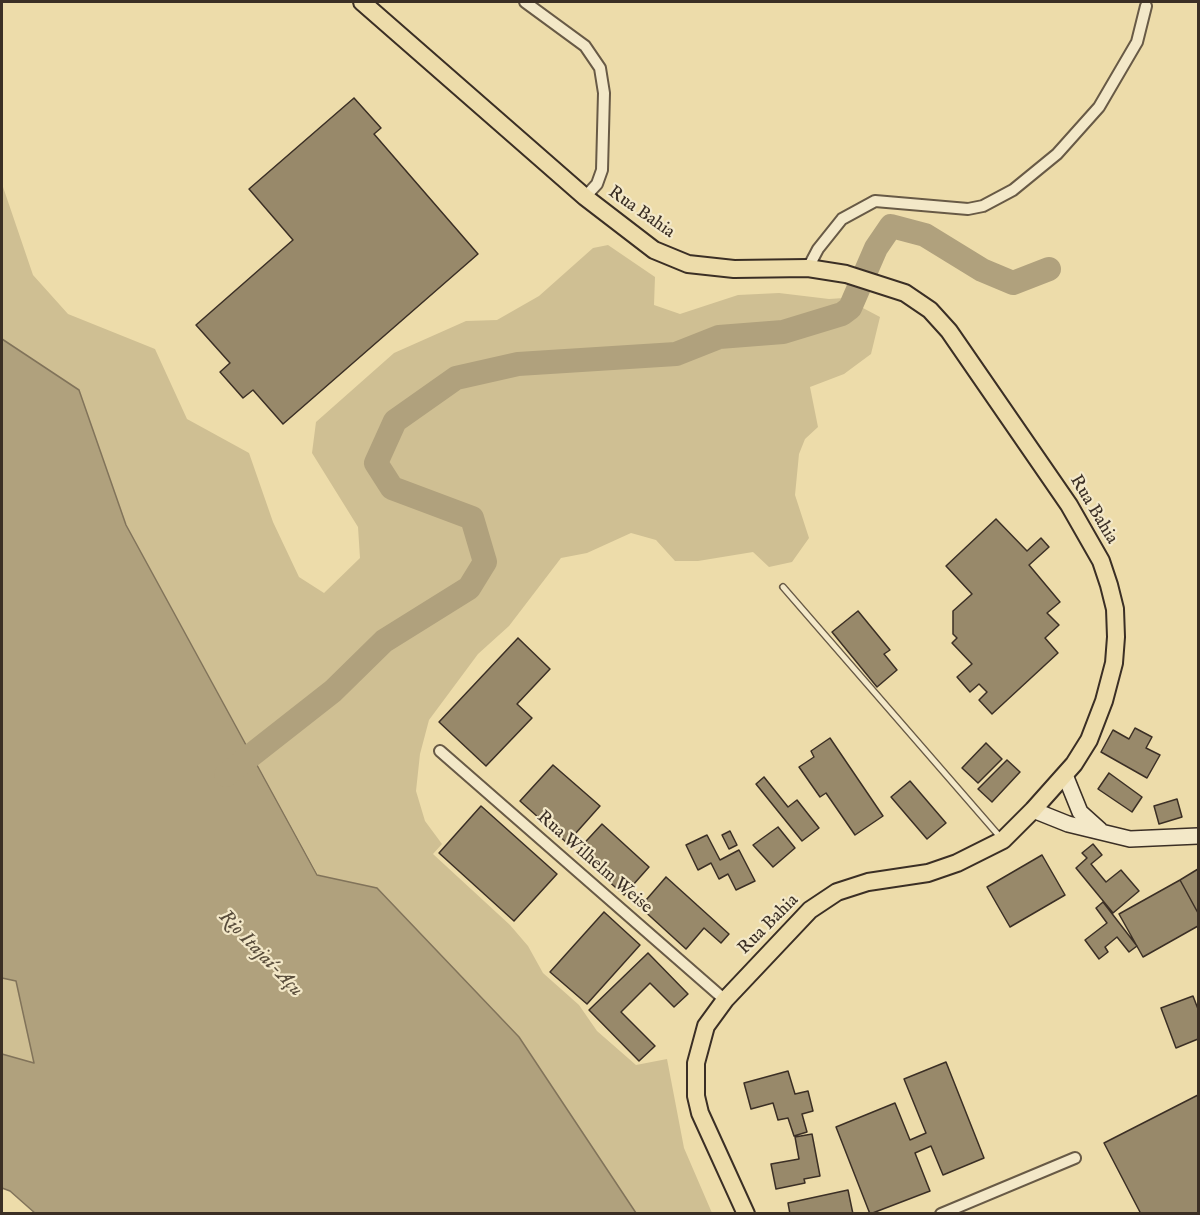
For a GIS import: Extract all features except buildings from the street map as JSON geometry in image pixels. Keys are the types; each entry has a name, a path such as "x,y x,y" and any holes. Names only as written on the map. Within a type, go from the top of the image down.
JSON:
{"main road":[{"name":"Rua Bahia","path":"362,2 585,197 654,250 688,264 734,269 808,268 846,274 877,282 905,293 930,310 949,331 1069,505 1101,561 1115,609 1114,663 1089,740 1065,775 1002,840 957,863 928,873 868,882 837,892 810,910 725,1000 706,1026 696,1063 696,1096 700,1113 746,1214"}],"street":[{"path":"525,2 585,46 600,68 604,93 602,170 597,184 585,197"},
{"path":"808,268 818,249 842,219 875,201 968,208 983,206 1013,190 1058,154 1099,107 1137,42 1146,6"},
{"name":"Rua Wilhelm Weise","path":"440,751 725,1000"},
{"path":"1065,775 1080,812 1103,832"},
{"path":"1033,810 1068,824 1130,838 1198,836"},
{"path":"1068,824 1080,812"},
{"path":"941,1214 1075,1158"}],"lane":[{"path":"783,587 1002,840"}],"shaded area":[{"path":"2,184 33,275 68,314 155,349 187,419 249,453 273,522 299,577 324,593 360,558 358,527 312,453 316,422 394,353 466,321 497,320 539,296 593,248 608,245 655,277 654,305 680,314 738,295 779,293 829,299 844,298 880,317 871,354 844,374 810,387 818,427 805,439 799,454 795,495 809,538 792,562 769,567 753,552 698,561 675,561 656,540 631,533 587,553 561,558 509,626 478,654 429,720 420,754 416,791 425,821 442,844 433,854 510,925 528,946 543,973 579,1005 597,1031 636,1065 667,1059 684,1148 712,1213 636,1213 519,1037 377,889 318,875 126,525 79,390 2,339"},
{"path":"2,978 16,981 34,1063 2,1054"}],"water":[{"name":"Rio Itajaí-Açu","path":"2,339 79,390 126,525 317,875 377,888 519,1037 636,1213 36,1214 10,1191 2,1188 2,1054 34,1063 16,981 2,978"}],"waterway":[{"path":"226,775 333,691 384,641 469,588 485,562 472,518 392,488 376,463 395,421 456,378 518,364 676,354 719,337 783,332 842,314 850,308 876,248 891,226 925,235 982,270 1013,283 1049,269"}]}
